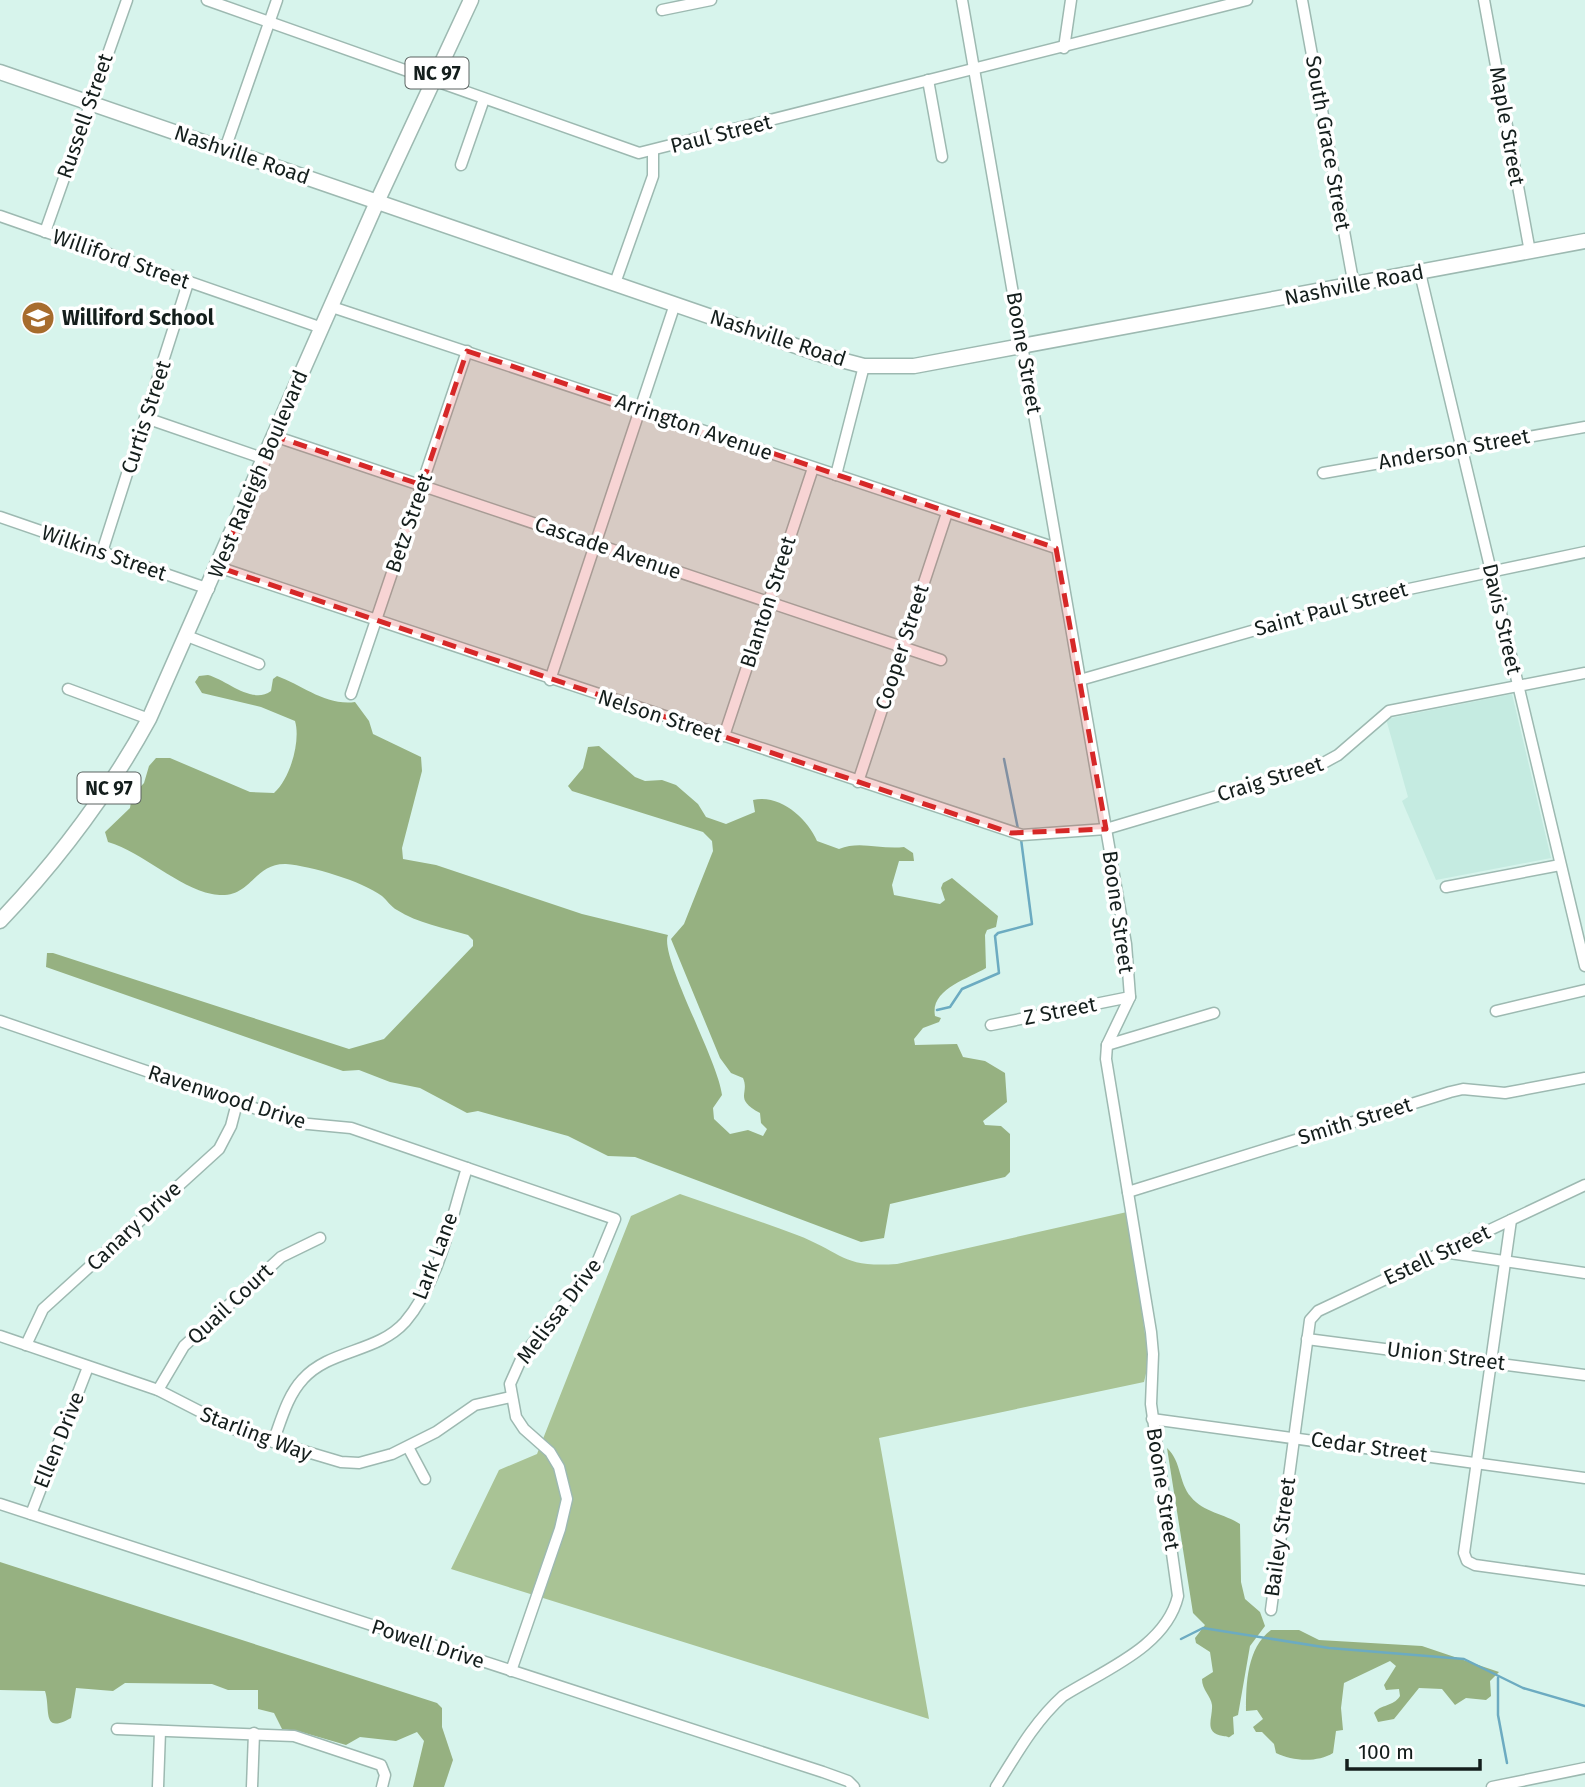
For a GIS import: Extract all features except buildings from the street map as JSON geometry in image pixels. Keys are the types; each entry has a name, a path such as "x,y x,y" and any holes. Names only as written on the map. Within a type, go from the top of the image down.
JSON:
{"main road":[{"name":"West Raleigh Boulevard","path":"0,921 69,844 126,761 149,719 468,1"},
{"name":"Nashville Road","path":"0,72 822,355 864,366 914,366 1023,348 1585,242"}],"street":[{"name":"Russell Street","path":"45,232 127,0"},
{"name":"Paul Street","path":"207,0 639,153 1247,0"},
{"path":"225,149 277,0"},
{"path":"662,10 711,0"},
{"name":"Boone Street","path":"962,0 1126,944 1130,997 1107,1045 1106,1059 1153,1354 1152,1419 1178,1596 1171,1619 1149,1642 1050,1707 1038,1720 996,1787"},
{"path":"1064,48 1071,0"},
{"name":"South Grace Street","path":"1302,0 1354,286"},
{"name":"Maple Street","path":"1484,0 1530,252"},
{"path":"928,80 942,157"},
{"path":"461,165 484,99"},
{"path":"615,283 653,176 653,151"},
{"name":"Williford Street","path":"0,216 322,328"},
{"name":"Davis Street","path":"1420,273 1560,865 1580,923 1585,965"},
{"name":"Curtis Street","path":"102,552 188,282"},
{"path":"550,680 675,304"},
{"name":"Arrington Avenue","path":"331,307 1056,548"},
{"name":"Betz Street","path":"351,694 467,351"},
{"path":"836,475 864,366"},
{"path":"146,418 265,459"},
{"name":"Anderson Street","path":"1324,473 1585,427"},
{"name":"Cascade Avenue","path":"274,436 941,660"},
{"name":"Blanton Street","path":"724,736 813,468"},
{"name":"Cooper Street","path":"858,782 947,513"},
{"name":"Wilkins Street","path":"0,517 209,589"},
{"name":"Saint Paul Street","path":"1080,680 1371,597 1585,552"},
{"name":"Nelson Street","path":"218,567 1011,833 1034,835 1106,829"},
{"path":"187,636 259,664"},
{"name":"Craig Street","path":"1106,829 1329,762 1389,712 1585,673"},
{"path":"68,689 149,719"},
{"path":"1446,887 1560,865"},
{"path":"1496,1011 1585,990"},
{"name":"Z Street","path":"991,1025 1130,997"},
{"path":"1107,1045 1214,1013"},
{"name":"Ravenwood Drive","path":"0,1021 298,1123 351,1128 615,1219"},
{"name":"Smith Street","path":"1128,1192 1450,1092 1463,1089 1505,1093 1585,1078"},
{"name":"Canary Drive","path":"26,1345 43,1309 219,1149 231,1126 237,1103"},
{"name":"Lark Lane","path":"273,1442 292,1394 302,1380 325,1362 375,1344 390,1335 413,1311 434,1269 467,1168"},
{"name":"Estell Street","path":"1307,1339 1310,1320 1318,1311 1585,1185"},
{"name":"Melissa Drive","path":"510,1397 512,1377 523,1355 596,1265 615,1219"},
{"path":"1511,1220 1464,1553 1467,1561 1585,1580"},
{"name":"Quail Court","path":"158,1390 184,1346 281,1257 320,1238"},
{"path":"1443,1252 1585,1273"},
{"name":"Starling Way","path":"0,1336 158,1390 213,1420 273,1442 319,1458 359,1463 408,1447 475,1405 510,1397"},
{"name":"Union Street","path":"1307,1339 1585,1375"},
{"name":"Bailey Street","path":"1271,1610 1307,1339"},
{"name":"Ellen Drive","path":"31,1514 88,1367"},
{"path":"510,1397 516,1417 524,1429 550,1452 559,1467 567,1499 561,1529 511,1671"},
{"name":"Cedar Street","path":"1152,1419 1294,1436 1585,1478"},
{"path":"408,1447 425,1479"},
{"name":"Powell Drive","path":"0,1504 823,1772 848,1781 854,1787"},
{"path":"117,1729 294,1736 372,1761 384,1769 382,1787"},
{"path":"158,1787 160,1731"},
{"path":"252,1787 254,1733"},
{"path":"1492,1787 1585,1768"}],"highlighted area":[{"path":"467,351 1056,548 1106,829 1011,833 218,567 274,436 422,485"}],"shaded area":[{"path":"1512,694 1551,858 1436,880 1402,801 1408,797 1386,719"}],"green space":[{"path":"208,675 256,695 271,691 273,679 277,676 324,698 355,702 369,721 373,734 421,757 422,771 402,848 403,859 436,865 582,914 668,935 672,964 711,1058 722,1095 713,1108 714,1119 730,1134 748,1130 763,1136 767,1129 761,1123 760,1113 745,1100 743,1078 731,1073 720,1058 671,939 684,924 713,851 712,841 703,832 572,791 568,786 583,768 588,747 599,746 635,777 645,781 662,780 676,785 698,804 706,817 726,824 755,812 753,800 763,799 782,804 807,824 817,841 839,849 855,845 904,847 913,853 914,861 899,861 892,885 894,895 940,904 945,900 941,888 943,883 952,878 998,916 996,927 987,930 985,935 986,968 944,992 935,1007 935,1016 941,1018 939,1022 923,1028 914,1039 915,1045 957,1044 963,1057 985,1061 1005,1073 1007,1102 983,1121 985,1125 1001,1126 1010,1134 1010,1172 1005,1177 890,1204 884,1238 861,1242 635,1157 608,1156 568,1136 478,1111 467,1113 420,1088 390,1082 359,1070 343,1071 46,967 47,953 53,953 349,1049 384,1039 473,946 473,940 468,935 413,918 395,909 373,890 322,871 296,865 275,865 235,893 212,894 186,884 135,854 108,842 105,832 130,808 132,796 144,783 149,766 156,758 170,758 250,792 274,793 285,779 295,749 295,721 261,707 202,693 195,682 199,676"},
{"path":"680,1194 797,1235 853,1261 878,1265 897,1264 1127,1212 1149,1361 1144,1382 879,1438 929,1719 451,1569 499,1470 537,1454 631,1216"},
{"path":"1167,1448 1175,1459 1191,1497 1202,1506 1240,1524 1241,1582 1245,1599 1260,1612 1265,1626 1250,1646 1238,1715 1233,1717 1234,1734 1229,1737 1213,1732 1210,1724 1212,1705 1202,1679 1213,1672 1210,1652 1196,1643 1195,1638 1205,1625 1193,1613"},
{"path":"0,1562 437,1703 442,1708 442,1727 453,1760 444,1787 413,1787 424,1741 417,1732 396,1741 360,1737 346,1745 282,1729 274,1713 258,1709 258,1690 228,1690 212,1684 125,1683 113,1691 76,1688 71,1718 62,1722 51,1722 45,1691 0,1690"},
{"path":"1271,1630 1299,1630 1319,1640 1422,1646 1499,1672 1490,1681 1491,1696 1486,1700 1466,1698 1455,1705 1442,1689 1419,1688 1394,1719 1378,1722 1374,1713 1400,1696 1399,1689 1386,1690 1384,1685 1396,1666 1390,1661 1344,1683 1341,1708 1343,1730 1336,1731 1333,1753 1312,1760 1289,1758 1276,1753 1274,1744 1262,1732 1256,1732 1253,1727 1263,1719 1257,1710 1246,1711 1248,1678 1253,1656 1257,1646"}],"waterway":[{"path":"1004,759 1018,829"},
{"path":"937,1010 950,1007 962,989 999,973 995,936 998,933 1032,924 1021,839"},
{"path":"1181,1639 1203,1628 1329,1648 1464,1659 1523,1688 1585,1706"},
{"path":"1498,1678 1498,1715 1507,1763"}],"place":[{"name":"Williford School","path":"38,318"}]}
